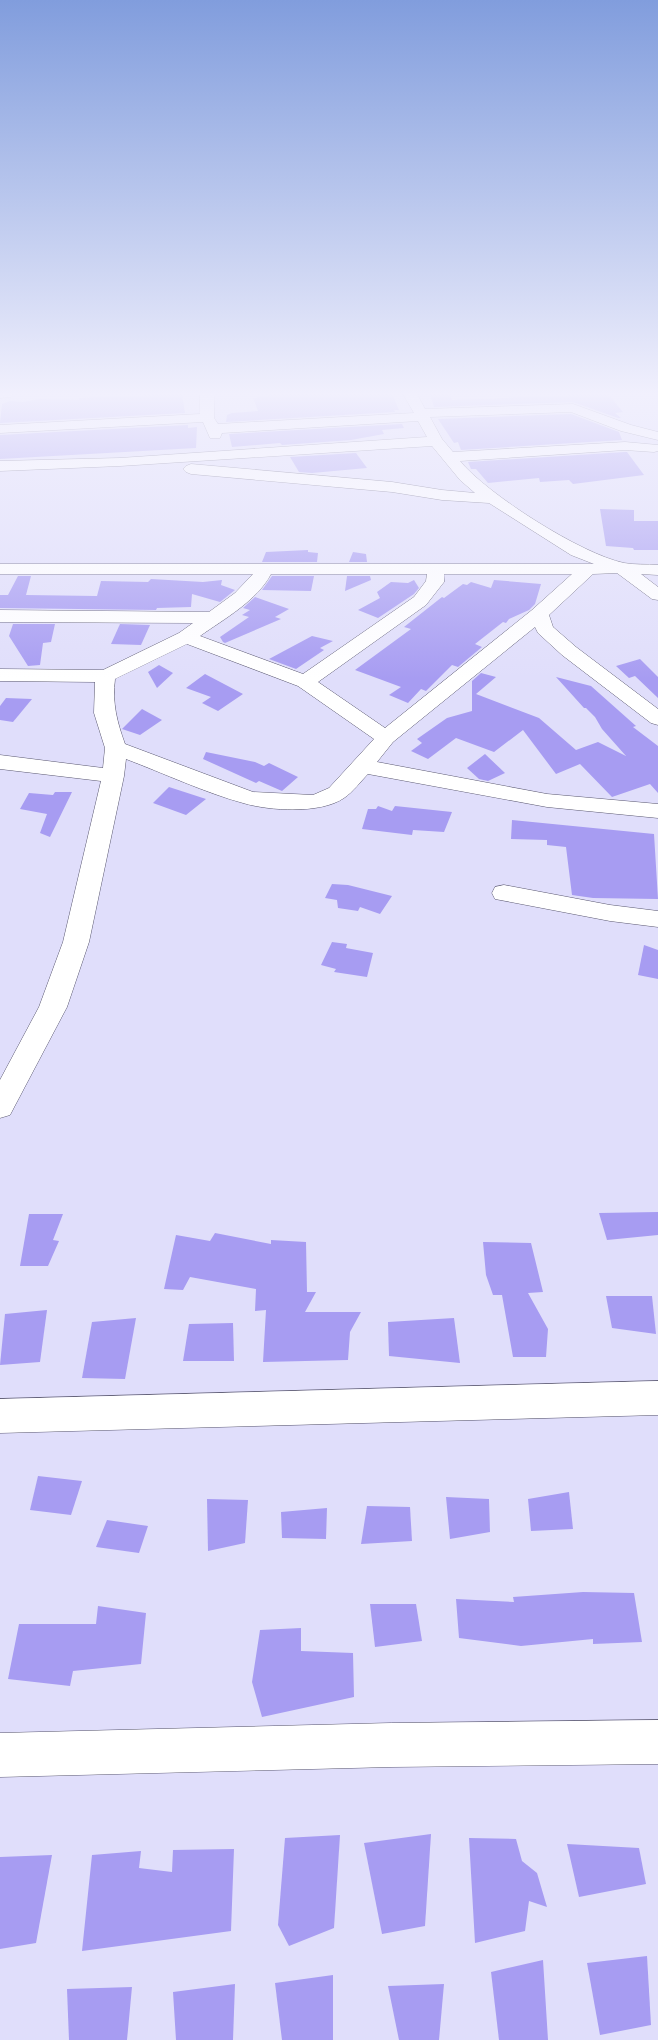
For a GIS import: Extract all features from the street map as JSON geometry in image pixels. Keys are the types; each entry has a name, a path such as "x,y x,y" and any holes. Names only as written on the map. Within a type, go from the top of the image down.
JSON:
{"street":[{"path":"398,489 493,499"},
{"path":"480,489 577,551 621,568 658,595"},
{"path":"0,569 588,570 621,568 658,570"},
{"path":"0,675 106,676 186,638 257,581 264,570"},
{"path":"305,682 420,601 435,582 436,570"},
{"path":"116,748 249,798 272,801 314,802 327,798 341,789 386,738 539,614 588,570"},
{"path":"539,614 545,629 563,645 658,719"},
{"path":"0,616 212,618"},
{"path":"186,638 305,682 386,738"},
{"path":"0,1107 53,1007 76,942 113,776 116,748 106,723 102,699 106,676"},
{"path":"0,762 113,776"},
{"path":"363,766 538,800 618,810 658,811"},
{"path":"504,893 610,913 658,919"},
{"path":"0,1416 658,1398"},
{"path":"0,1755 391,1745 658,1742"}],"building":[{"path":"600,509 634,510 634,521 658,521 658,550 634,550 633,548 606,546"},
{"path":"308,550 308,552 318,553 317,562 262,562 266,552"},
{"path":"353,552 366,554 367,562 349,562"},
{"path":"18,576 31,576 26,595 97,596 101,581 148,582 151,579 203,582 222,580 221,585 235,590 220,602 192,594 191,607 157,608 156,610 0,608 0,595 8,595"},
{"path":"272,576 314,576 311,591 262,590"},
{"path":"347,576 370,576 371,580 345,591"},
{"path":"414,580 419,588 414,594 378,618 358,610 380,598 377,592 391,582 408,583"},
{"path":"494,580 541,584 535,604 529,610 509,619 506,623 503,622 475,644 482,647 458,667 452,665 426,691 421,689 408,703 389,695 401,687 355,670 411,629 404,627 442,597 444,598 463,584 467,585 471,582 491,588"},
{"path":"255,597 289,609 275,617 281,619 225,643 223,642 220,637 249,617 242,615 250,610 243,608"},
{"path":"13,624 55,624 51,642 43,643 40,665 28,666 9,636"},
{"path":"120,624 150,625 141,645 111,644"},
{"path":"312,636 333,641 320,648 324,650 296,669 269,659"},
{"path":"640,659 658,677 658,698 635,676 629,678 616,666"},
{"path":"159,665 173,673 157,688 148,672"},
{"path":"481,673 496,677 476,694 539,718 576,750 598,742 626,756 602,729 595,717 584,708 556,677 591,686 636,726 633,727 658,746 658,793 650,784 612,797 580,764 556,774 523,730 494,752 456,738 428,759 411,751 422,743 417,739 447,718 472,711 472,681"},
{"path":"205,674 243,694 218,711 202,703 211,697 186,688"},
{"path":"6,698 32,699 13,722 0,720 0,706"},
{"path":"142,709 162,720 140,735 122,729"},
{"path":"206,752 255,762 264,766 269,763 298,777 282,791 259,781 256,783 203,759"},
{"path":"485,754 505,773 488,781 479,779 467,768"},
{"path":"169,787 206,799 186,815 153,803"},
{"path":"55,792 72,792 50,837 40,833 47,814 20,809 29,793 53,795"},
{"path":"378,806 392,811 395,806 452,812 444,832 413,830 412,835 362,829 368,809 376,809"},
{"path":"512,820 654,834 658,899 593,898 572,895 566,847 547,845 547,840 511,839"},
{"path":"332,884 348,885 392,896 380,914 360,907 358,911 338,908 337,900 325,898"},
{"path":"332,942 347,944 346,948 373,953 367,977 334,972 336,969 321,965"},
{"path":"644,945 658,950 658,979 638,975"},
{"path":"658,1212 658,1235 607,1240 599,1213"},
{"path":"29,1214 63,1214 53,1240 59,1241 48,1266 20,1266"},
{"path":"215,1233 271,1244 271,1240 306,1242 307,1292 316,1292 305,1312 361,1312 350,1332 348,1360 263,1362 266,1310 255,1311 256,1289 190,1277 183,1290 164,1289 176,1235 210,1241"},
{"path":"483,1242 531,1243 543,1292 528,1293 548,1329 546,1357 513,1357 502,1295 493,1295 486,1275"},
{"path":"606,1296 652,1296 656,1334 612,1328"},
{"path":"47,1310 40,1362 0,1365 5,1314"},
{"path":"136,1318 125,1379 82,1378 92,1322"},
{"path":"454,1318 460,1363 389,1356 388,1322"},
{"path":"233,1323 234,1361 183,1361 189,1324"},
{"path":"38,1476 82,1481 71,1515 30,1510"},
{"path":"569,1492 573,1529 531,1531 528,1499"},
{"path":"446,1497 489,1499 490,1532 450,1539"},
{"path":"207,1499 248,1500 245,1543 208,1551"},
{"path":"367,1506 410,1507 412,1541 361,1544"},
{"path":"327,1508 326,1539 282,1538 281,1512"},
{"path":"107,1520 148,1526 139,1553 96,1547"},
{"path":"583,1592 634,1593 642,1642 593,1644 593,1639 521,1646 459,1638 456,1599 514,1602 513,1597"},
{"path":"370,1604 416,1604 422,1641 375,1647"},
{"path":"98,1606 146,1613 141,1664 73,1671 70,1686 8,1679 19,1624 96,1624"},
{"path":"301,1628 301,1651 353,1653 354,1697 262,1717 252,1682 260,1630"},
{"path":"431,1834 425,1926 382,1934 364,1843"},
{"path":"340,1835 334,1928 289,1946 278,1925 285,1838"},
{"path":"469,1838 516,1839 522,1861 537,1873 547,1907 529,1901 525,1931 475,1943"},
{"path":"567,1844 639,1848 646,1884 579,1897"},
{"path":"234,1849 231,1931 82,1951 92,1855 141,1851 139,1868 172,1872 173,1850"},
{"path":"52,1855 36,1943 0,1949 0,1857"},
{"path":"647,1956 651,2025 600,2035 587,1963"},
{"path":"543,1960 548,2040 499,2040 491,1972"},
{"path":"333,1975 333,2040 282,2040 275,1983"},
{"path":"235,1984 233,2040 176,2040 173,1992"},
{"path":"444,1984 439,2040 399,2040 388,1986"},
{"path":"132,1987 127,2040 69,2040 67,1989"}]}
